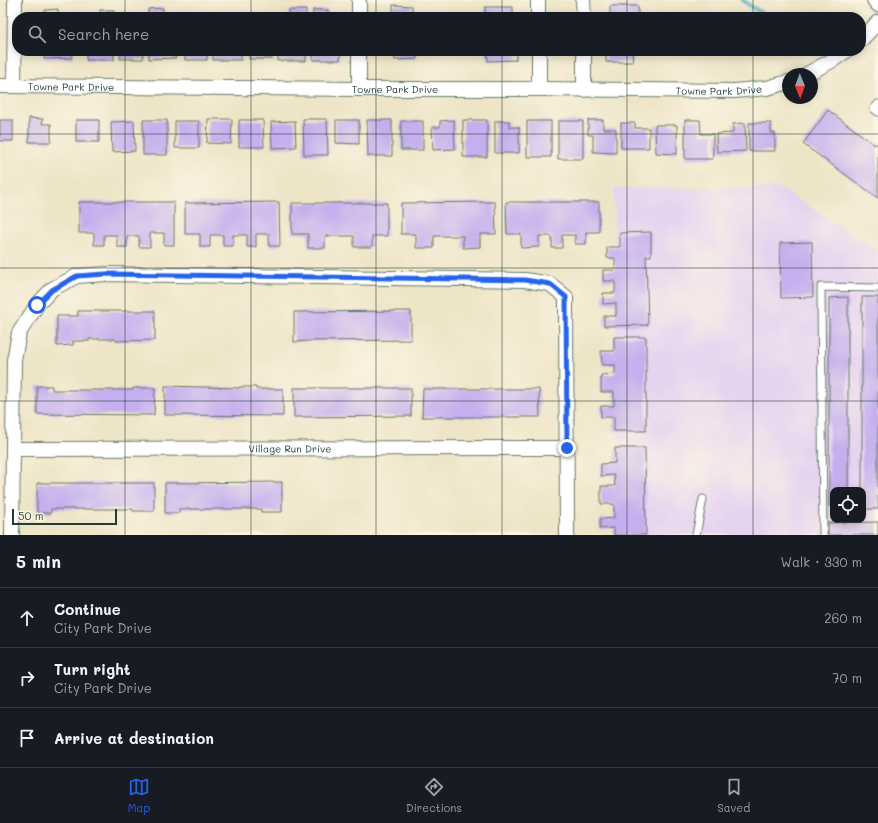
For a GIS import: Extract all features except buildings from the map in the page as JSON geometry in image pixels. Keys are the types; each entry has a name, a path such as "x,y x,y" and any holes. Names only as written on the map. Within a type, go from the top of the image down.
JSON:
{"street":[{"path":"15,0 15,12"},
{"path":"359,0 359,12"},
{"path":"538,0 538,12"},
{"path":"584,0 584,12"},
{"path":"874,0 878,5"},
{"path":"866,35 878,22"},
{"path":"14,56 14,86"},
{"path":"359,56 359,89"},
{"path":"539,56 539,89"},
{"path":"584,56 584,90"},
{"path":"818,68 839,56"},
{"name":"Towne Park Drive","path":"0,86 734,91 768,88 782,84"},
{"path":"12,535 14,360 19,333 37,305 52,290 77,276 106,274 517,280 550,284 566,297 567,535"},
{"name":"Village Run Drive","path":"13,449 567,448"}],"lane":[{"path":"878,104 874,109 878,112"},
{"path":"823,535 820,287 878,288"},
{"path":"696,535 703,498"}],"shaded area":[{"path":"614,188 780,188 878,250 878,535 619,535"}],"waterway":[{"path":"742,0 760,12"}],"route":[{"path":"37,305 52,290 77,276 106,274 525,280 550,284 566,297 567,448"}]}
